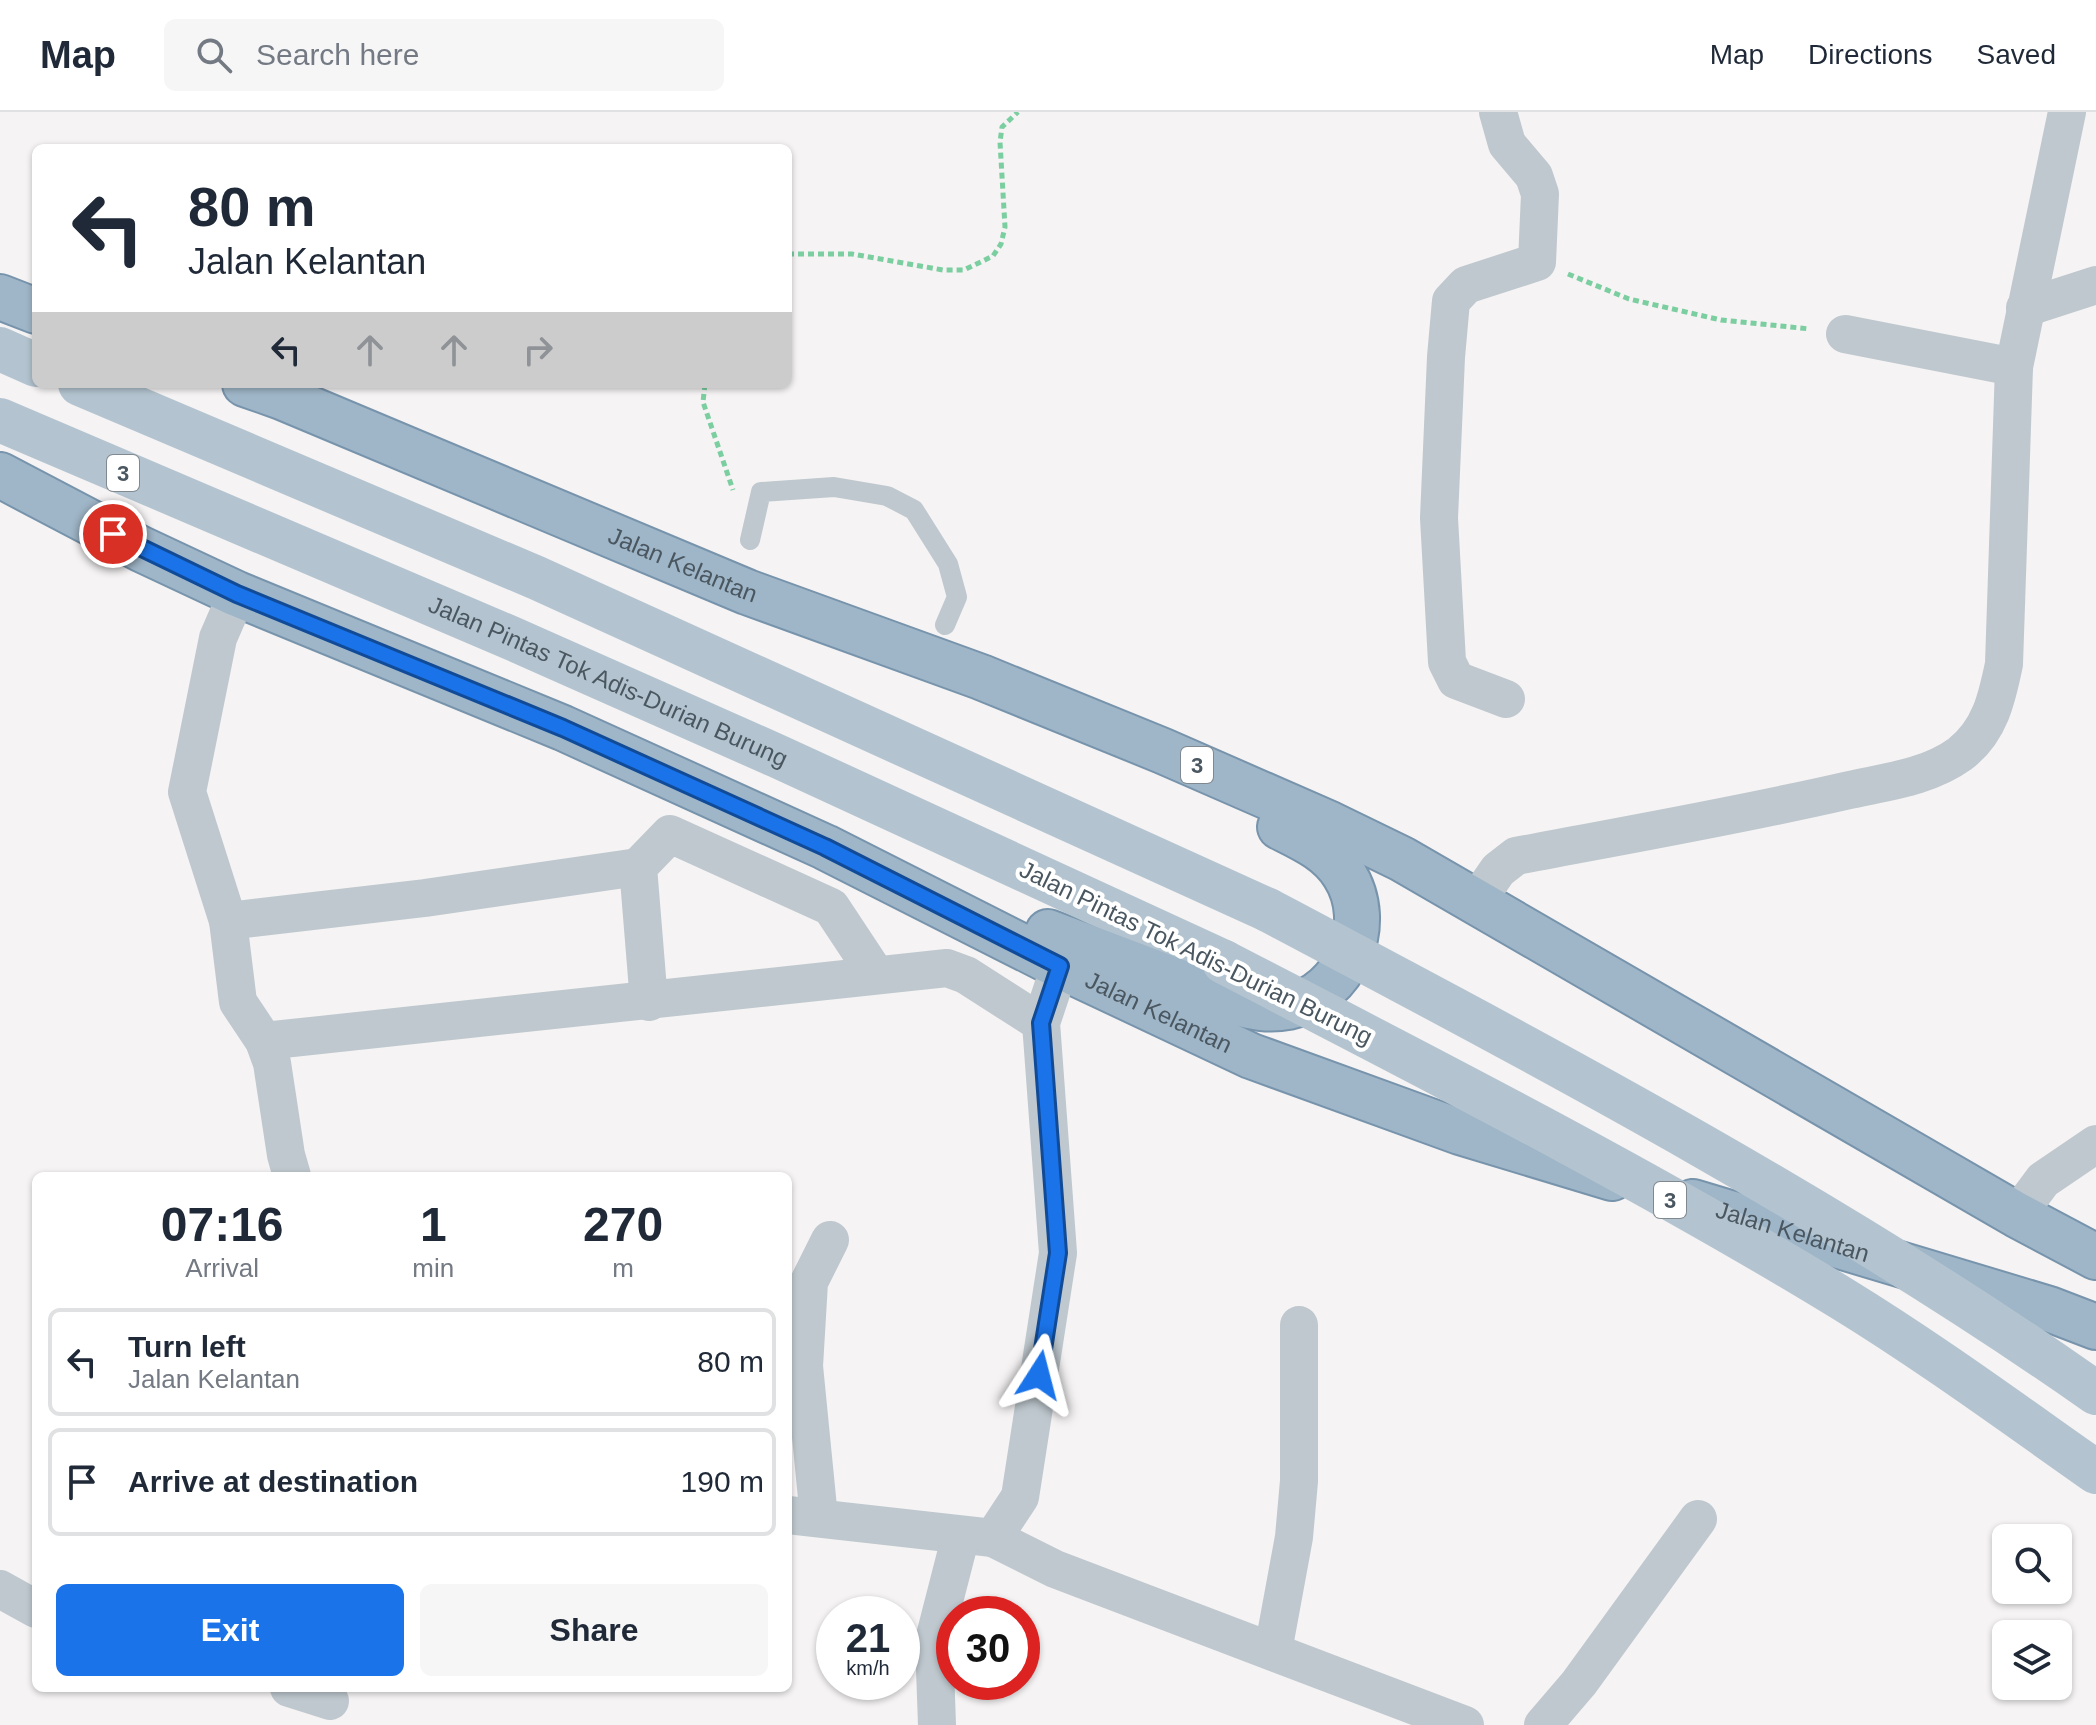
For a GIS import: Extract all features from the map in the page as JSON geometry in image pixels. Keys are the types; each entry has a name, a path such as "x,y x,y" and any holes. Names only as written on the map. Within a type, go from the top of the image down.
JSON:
{"highway":[{"path":"0,297 32,309"},
{"name":"Jalan Kelantan","path":"256,388 747,592 981,677 1163,751 1330,824 1402,859 2017,1215 2096,1257"},
{"name":"Jalan Kelantan","path":"0,475 141,549 237,594 563,728 1066,953 1251,1056 1460,1132 2049,1309 2096,1327"},
{"path":"981,677 1304,839 1327,853 1344,874 1356,900 1358,926 1352,953 1337,977 1315,996 1289,1007 1261,1009 1066,953"}],"main road":[{"path":"0,349 32,363"},
{"path":"89,388 551,584 1268,910 1576,1073 1883,1251 2096,1393"},
{"name":"Jalan Pintas Tok Adis-Durian Burung","path":"0,420 511,638 777,756 1224,962 1560,1137 1842,1299 1991,1397 2096,1472"}],"street":[{"path":"1498,112 1507,144 1534,176 1540,194 1537,262 1466,285 1451,301 1439,518 1447,662 1456,680 1506,699"},
{"path":"1476,902 1498,870 1516,856 1811,799 1929,772 1960,754 1982,732 1997,700 2004,664 2014,367 2067,112"},
{"path":"2025,308 2096,285"},
{"path":"1845,334 2014,367"},
{"path":"237,594 218,638 187,792 228,921 238,1002 264,1041 272,1063 291,1172"},
{"path":"228,921 425,898 638,867 670,834 831,907 876,975"},
{"path":"638,867 649,1002"},
{"path":"937,1725 934,1640 977,1537 1020,1497 1058,1253 1041,1023 1066,953"},
{"path":"264,1041 947,968 966,975 1041,1023"},
{"path":"2017,1215 2043,1180 2096,1144"},
{"path":"830,1240 809,1282 804,1366 803,1516 977,1537 1465,1725"},
{"path":"1273,1651 1294,1537 1299,1481 1299,1325"},
{"path":"1543,1725 1579,1683 1698,1519"},
{"path":"0,1589 32,1607"},
{"path":"299,1692 331,1705"}],"lane":[{"path":"750,540 761,492 834,487 887,496 914,510 948,564 957,597 945,625"}],"path":[{"path":"792,254 852,254 943,270 964,270 993,256 1001,244 1005,227 1000,142 1002,127 1018,112"},
{"path":"1537,262 1629,299 1721,320 1845,334"}],"route":[{"path":"113,534 237,594 563,728 825,847 1060,966 1041,1023 1058,1253 1039,1375"}]}
